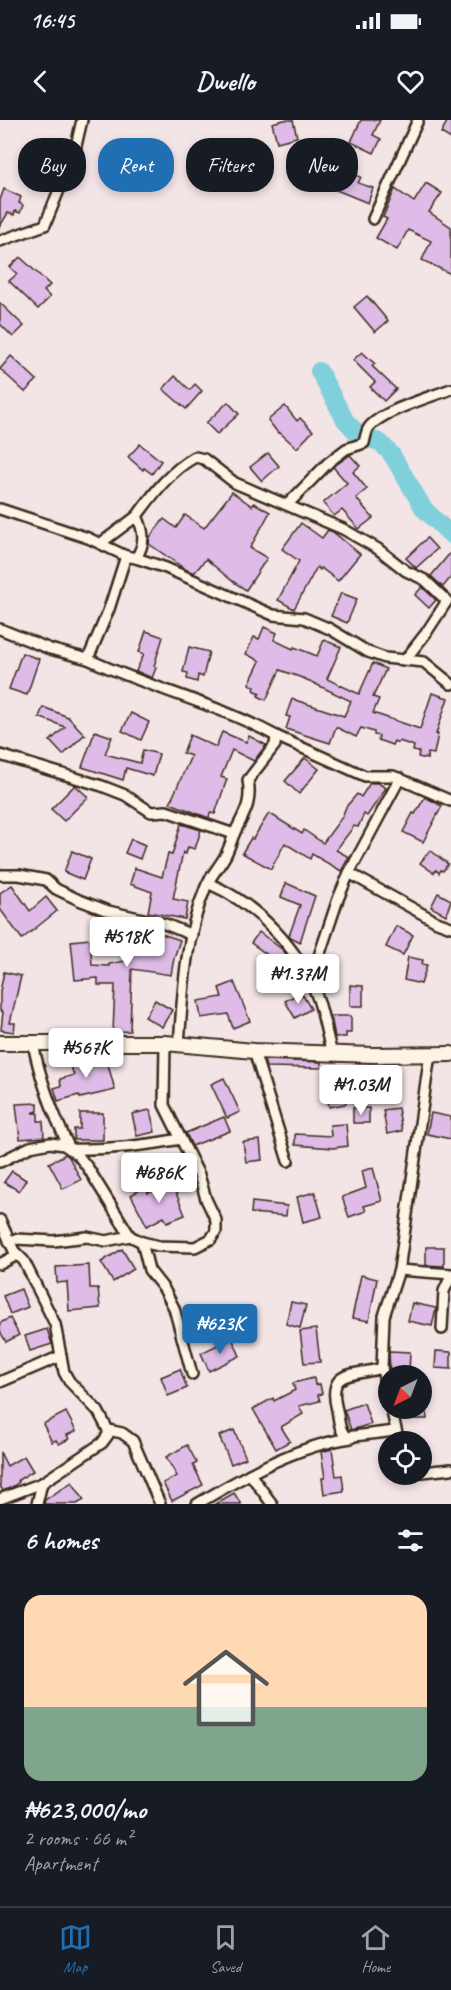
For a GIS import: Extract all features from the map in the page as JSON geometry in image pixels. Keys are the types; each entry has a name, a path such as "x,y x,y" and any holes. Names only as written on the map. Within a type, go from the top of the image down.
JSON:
{"street":[{"path":"0,241 45,225 75,150 82,120"},
{"path":"373,219 418,120"},
{"path":"288,504 329,462 346,449 364,443 368,428 378,419 392,411 451,389"},
{"path":"101,543 137,516 168,477 183,464 195,457 204,459 235,483 343,529 378,549 406,571 425,580 447,601 405,660"},
{"path":"0,509 166,568 273,615 304,618 385,658 423,662 451,684"},
{"path":"136,558 143,548 143,529 137,516"},
{"path":"88,659 109,609 126,555"},
{"path":"0,629 50,649 88,659 221,710 365,776 400,778 451,801"},
{"path":"0,1162 30,1147 50,1143 64,1145 77,1154 88,1168 129,1236 159,1246 195,1247 211,1239 216,1231 216,1220 206,1199 199,1175 164,1105 172,1043 192,935 205,888 226,855 245,814 250,795 248,780 275,745 276,736"},
{"path":"0,755 102,786 125,795 151,812 166,811 234,834"},
{"path":"310,983 349,873 400,778"},
{"path":"349,873 436,922 451,927"},
{"path":"0,875 19,875 46,880 56,889 108,911 165,924 192,935"},
{"path":"208,883 227,891 274,930 290,947 318,998 332,1054"},
{"path":"0,1042 172,1043 254,1051 332,1054 451,1054"},
{"path":"33,1043 37,1064 47,1093 70,1149"},
{"path":"254,1051 288,1161"},
{"path":"382,1365 384,1316 399,1270 429,1054"},
{"path":"70,1149 106,1150 140,1147 181,1139"},
{"path":"0,1220 17,1255 24,1261 55,1324 64,1372 69,1381 98,1411 108,1430 108,1436 102,1443 42,1484 0,1499"},
{"path":"9,1241 16,1239 54,1241 87,1237 106,1241 129,1236"},
{"path":"142,1242 149,1270 164,1289 174,1308 192,1374"},
{"path":"0,1264 17,1255"},
{"path":"399,1270 451,1275 444,1291 442,1329"},
{"path":"0,1382 62,1356"},
{"path":"351,1438 343,1434 333,1398 334,1388 345,1375 378,1369"},
{"path":"393,1419 395,1431"},
{"path":"108,1430 122,1433 132,1441 160,1504"},
{"path":"197,1504 250,1474 328,1441 378,1434"},
{"path":"432,1471 451,1469"},
{"path":"250,1474 272,1504"},
{"path":"37,1504 42,1484"}],"building":[{"path":"293,120 297,137 277,142 272,123"},
{"path":"361,120 380,120 373,135 381,139 374,153 358,145 358,138 353,138"},
{"path":"448,120 451,120 451,139 441,133"},
{"path":"358,183 373,188 368,203 341,192 358,192"},
{"path":"426,183 442,193 429,212 451,227 451,274 422,260 431,241 408,230 397,250 376,238 387,219 383,217 395,189 414,202"},
{"path":"4,189 21,197 19,203 23,205 20,213 15,211 14,215 8,213 0,226 0,200"},
{"path":"20,257 50,285 44,291 50,297 38,309 9,281 17,274 10,267"},
{"path":"367,296 388,321 375,332 354,307"},
{"path":"0,303 24,326 13,337 0,324"},
{"path":"362,352 375,364 372,366 396,389 384,401 370,387 375,382 353,360"},
{"path":"11,356 37,380 25,392 0,369"},
{"path":"175,376 190,390 195,384 202,391 186,409 163,389"},
{"path":"228,402 239,414 217,434 206,423"},
{"path":"285,406 297,421 300,418 313,431 297,448 278,433 268,420"},
{"path":"140,444 161,461 152,474 144,468 143,470 128,457"},
{"path":"268,453 279,466 262,481 250,467"},
{"path":"350,455 360,466 353,472 367,489 356,498 373,518 359,529 342,510 334,516 323,503 347,483 333,467"},
{"path":"232,492 252,506 254,503 270,512 250,548 267,558 246,590 206,559 194,573 149,544 150,537 164,519 176,528 185,515 204,528"},
{"path":"301,523 322,538 328,530 333,532 360,554 338,581 317,567 294,609 278,600 299,561 282,549"},
{"path":"427,538 437,549 416,568 406,558"},
{"path":"451,552 451,577 443,587 431,576"},
{"path":"422,587 436,600 429,608 415,595"},
{"path":"341,593 357,599 347,623 331,616"},
{"path":"264,627 277,633 274,640 293,649 294,647 317,656 324,640 341,647 327,679 359,694 373,663 386,669 373,697 379,699 373,713 420,729 432,693 448,698 436,734 438,734 434,754 428,753 427,759 418,757 419,752 413,751 414,746 399,741 398,743 394,741 392,745 378,740 379,736 374,735 374,732 361,728 356,737 336,727 330,743 286,729 290,717 286,716 292,699 344,716 351,701 280,670 266,700 258,696 260,693 249,684 260,661 246,654 254,637 259,639"},
{"path":"146,631 163,637 152,678 136,671 144,654 139,652"},
{"path":"189,647 209,652 203,677 198,675 197,682 187,679 188,673 183,672"},
{"path":"22,653 39,659 27,695 9,689"},
{"path":"43,707 68,717 86,736 84,735 63,755 50,741 65,727 39,717"},
{"path":"131,713 149,722 141,740 122,731"},
{"path":"95,731 112,737 105,754 140,763 143,750 159,754 153,776 126,768 123,780 82,767"},
{"path":"222,732 246,742 249,736 266,745 254,761 232,750 221,777 227,779 215,814 210,813 209,818 170,803 191,756 183,753 190,735 216,747"},
{"path":"305,758 319,769 299,794 285,781"},
{"path":"370,783 378,783 386,788 367,816 364,814 358,827 354,826 336,850 349,857 341,871 312,854 310,859 285,843 271,869 242,853 269,813 302,834 304,830 323,843 342,817 346,807 357,794 361,797"},
{"path":"75,785 88,797 64,821 51,809"},
{"path":"425,797 442,806 423,842 403,832"},
{"path":"181,824 201,830 195,849 188,847 186,854 183,852 173,899 188,902 185,919 148,912 152,892 130,884 135,868 162,877 168,854 172,855"},
{"path":"131,839 145,845 140,859 125,853"},
{"path":"430,850 448,864 439,873 436,870 434,873 420,863"},
{"path":"72,851 91,859 83,880 64,872"},
{"path":"286,883 315,896 300,942 289,936 300,905 281,897"},
{"path":"12,885 30,911 46,897 57,911 22,939 0,909 0,893"},
{"path":"438,893 451,900 446,915 431,907"},
{"path":"135,926 150,928 150,930 180,940 171,975 132,969 130,1031 113,1032 115,985 98,985 98,978 75,980 71,941 90,939 92,965 109,966 109,964 130,960"},
{"path":"396,926 413,935 403,955 386,947"},
{"path":"259,932 283,950 291,961 286,968 251,943"},
{"path":"408,957 423,960 422,964 427,965 421,984 404,980"},
{"path":"4,972 21,976 10,1023 15,1023 14,1032 1,1030 3,1012 0,1011 0,991"},
{"path":"234,982 250,1021 233,1028 228,1014 201,1018 198,1001 222,997 219,988"},
{"path":"350,985 363,986 363,1006 350,1006"},
{"path":"301,992 311,1009 295,1018 285,1001"},
{"path":"155,1000 172,1010 162,1027 145,1017"},
{"path":"331,1016 351,1016 351,1033 346,1033 346,1037 335,1037"},
{"path":"81,1054 85,1063 106,1057 115,1090 80,1098 79,1095 58,1101 54,1088 61,1086 60,1079 74,1075 68,1060"},
{"path":"264,1060 321,1062 321,1068 266,1067"},
{"path":"224,1078 240,1112 227,1118 211,1084"},
{"path":"341,1079 346,1104 329,1107 325,1081"},
{"path":"38,1103 38,1111 32,1113 38,1113 38,1121 43,1121 44,1137 20,1139 16,1104"},
{"path":"353,1108 369,1108 369,1123 353,1123"},
{"path":"398,1108 402,1131 387,1134 383,1110"},
{"path":"150,1110 155,1132 137,1136 132,1114"},
{"path":"80,1113 103,1113 103,1140 74,1140 74,1129 80,1129"},
{"path":"431,1113 451,1117 451,1139 427,1134"},
{"path":"224,1117 230,1131 192,1146 186,1133"},
{"path":"346,1124 348,1146 333,1148 295,1145 295,1134 331,1136 330,1125"},
{"path":"260,1140 262,1160 246,1162 243,1142"},
{"path":"66,1154 81,1180 63,1189 49,1163"},
{"path":"373,1168 382,1201 364,1206 366,1211 349,1217 342,1197 366,1188 362,1171"},
{"path":"12,1171 26,1180 19,1191 4,1182"},
{"path":"172,1183 185,1215 167,1222 164,1217 147,1226 131,1195 145,1187 148,1193"},
{"path":"315,1192 322,1217 303,1222 297,1197"},
{"path":"252,1202 287,1206 286,1216 251,1213"},
{"path":"426,1247 444,1247 444,1266 426,1265"},
{"path":"122,1249 134,1269 113,1282 101,1262"},
{"path":"89,1265 90,1288 98,1288 100,1308 69,1311 67,1282 57,1283 56,1267"},
{"path":"361,1275 377,1279 369,1321 352,1318"},
{"path":"21,1289 28,1307 10,1314 3,1296"},
{"path":"291,1302 306,1305 300,1328 286,1324"},
{"path":"412,1303 436,1308 432,1326 408,1321"},
{"path":"220,1308 224,1323 188,1330 185,1315"},
{"path":"10,1318 19,1335 6,1342 0,1331 0,1323"},
{"path":"47,1329 52,1344 30,1351 25,1336"},
{"path":"316,1329 320,1362 304,1363 300,1331"},
{"path":"232,1338 240,1356 209,1371 201,1353"},
{"path":"389,1351 410,1352 409,1365 390,1365"},
{"path":"436,1351 451,1352 451,1369 435,1368"},
{"path":"180,1369 187,1388 168,1396 161,1377"},
{"path":"314,1378 315,1385 320,1384 322,1394 318,1395 320,1401 299,1406 303,1414 281,1427 290,1441 276,1449 253,1409 295,1390 293,1383"},
{"path":"364,1403 371,1424 351,1430 344,1410"},
{"path":"66,1412 76,1431 67,1435 69,1439 59,1444 56,1440 52,1442 43,1424"},
{"path":"234,1430 246,1458 231,1464 219,1436"},
{"path":"187,1445 197,1463 193,1465 203,1485 172,1501 163,1483 177,1476 166,1457"},
{"path":"332,1449 336,1476 342,1475 344,1491 324,1494 322,1478 325,1478 321,1452"},
{"path":"0,1452 7,1466 24,1456 33,1471 3,1491 0,1486"},
{"path":"72,1482 84,1500 77,1504 44,1504 45,1500"},
{"path":"234,1493 241,1504 215,1504"}],"waterway":[{"path":"319,371 345,420 358,434 381,443 392,455 424,509 451,535"}]}
